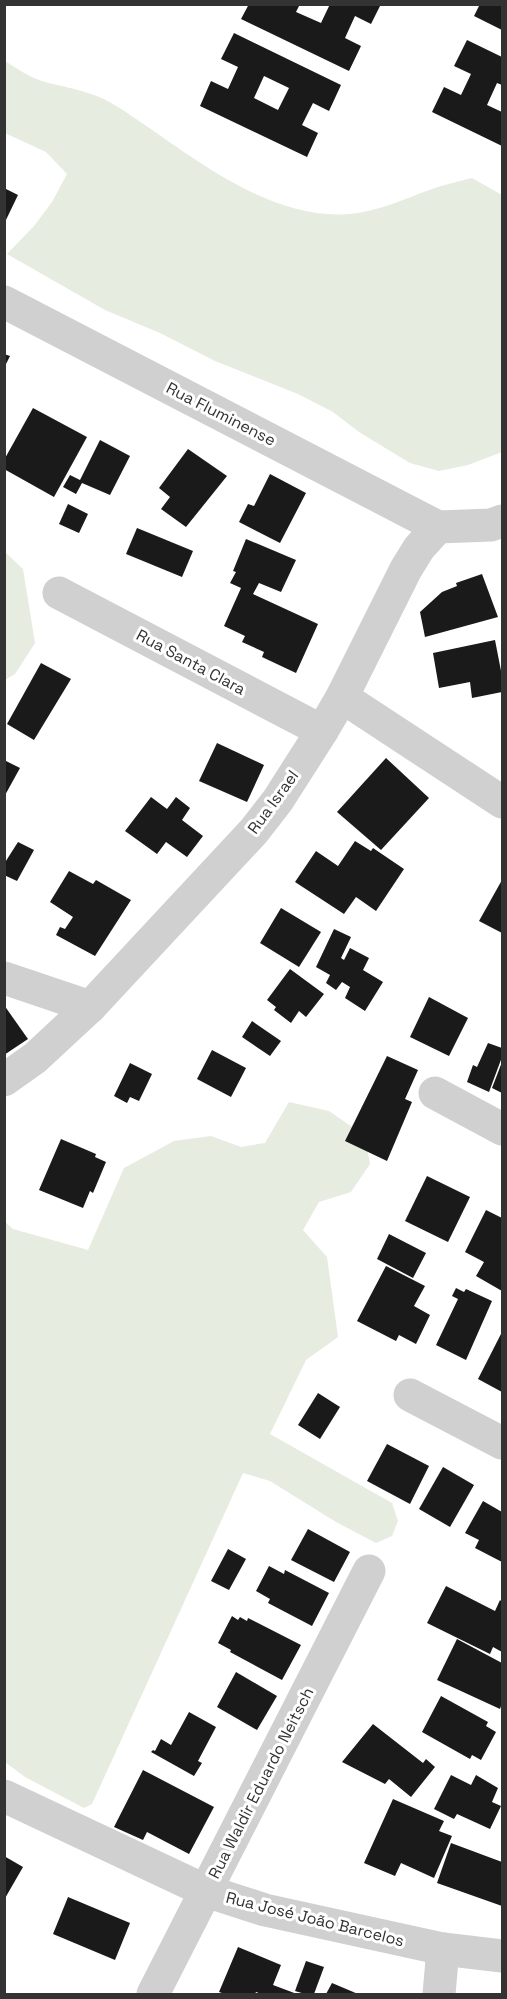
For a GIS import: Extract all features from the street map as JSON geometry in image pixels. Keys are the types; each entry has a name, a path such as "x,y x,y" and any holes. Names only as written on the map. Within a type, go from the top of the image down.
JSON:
{"street":[{"name":"Rua Fluminense","path":"4,302 438,527"},
{"path":"438,527 490,525 502,521"},
{"name":"Rua Israel","path":"4,1080 35,1058 90,1007 254,831 278,800 322,731 342,697 406,569 419,548 438,527"},
{"name":"Rua Santa Clara","path":"59,593 322,731"},
{"path":"342,697 502,802"},
{"path":"4,978 90,1007"},
{"path":"435,1093 502,1128"},
{"path":"410,1395 502,1443"},
{"name":"Rua Waldir Eduardo Neitsch","path":"153,1995 369,1571"},
{"name":"Rua José João Barcelos","path":"4,1796 206,1891 265,1910 443,1949 502,1956"},
{"path":"439,1995 443,1949"}],"shaded area":[{"path":"5,61 40,80 100,97 231,181 262,197 293,208 325,214 358,213 472,178 502,195 502,452 468,465 439,471 410,463 359,432 333,412 298,394 215,361 160,333 105,310 7,254 34,226 52,202 67,174 46,152 5,133"},
{"path":"5,552 23,569 35,643 15,674 5,680"},
{"path":"289,1102 329,1111 365,1136 370,1164 351,1192 319,1202 303,1230 327,1257 338,1337 306,1360 270,1434 392,1503 398,1521 392,1536 376,1543 336,1522 270,1481 243,1473 92,1804 84,1808 25,1777 5,1762 4,1221 13,1229 88,1250 124,1168 174,1141 211,1136 241,1147 265,1143"}],"building":[{"path":"249,4 300,4 296,12 321,23 330,4 381,4 371,24 355,16 345,38 361,46 349,71 241,19"},
{"path":"480,4 502,4 502,30 474,16"},
{"path":"234,33 341,85 329,111 313,103 302,125 318,133 307,157 200,106 211,81 228,89 238,67 221,59","holes":["264,76 289,88 278,110 254,98"]},
{"path":"467,40 502,57 502,85 497,83 487,105 502,112 502,146 432,112 444,87 461,95 471,74 454,66"},
{"path":"4,188 18,195 4,224"},
{"path":"4,354 10,356 4,368"},
{"path":"33,408 87,437 54,497 4,469 4,460"},
{"path":"100,440 130,456 110,495 82,483 76,494 63,487 70,475 80,480"},
{"path":"188,449 227,476 186,527 161,509 170,497 159,488"},
{"path":"270,474 306,493 280,543 239,522 248,504 254,506"},
{"path":"68,504 88,514 79,533 59,524"},
{"path":"137,528 193,551 182,577 126,554"},
{"path":"246,539 296,560 281,592 259,583 253,594 318,624 296,673 262,657 264,652 242,642 245,636 224,626 241,588 230,583 236,572 233,571"},
{"path":"482,574 498,617 425,637 420,612 442,592 457,586 456,583"},
{"path":"495,640 502,676 502,692 472,698 470,682 439,688 433,653"},
{"path":"41,663 71,679 34,740 7,724"},
{"path":"217,743 264,765 247,802 199,781"},
{"path":"386,758 429,798 381,850 337,812"},
{"path":"4,760 20,768 4,797"},
{"path":"151,797 167,809 176,797 190,808 182,820 203,836 187,857 166,842 157,854 125,831"},
{"path":"355,841 371,851 373,848 404,869 376,911 356,897 344,914 295,882 316,851 338,866"},
{"path":"18,842 34,850 17,881 4,875 4,864"},
{"path":"69,871 93,884 96,880 131,900 95,956 56,935 60,927 65,929 73,917 50,902"},
{"path":"502,880 502,933 479,921"},
{"path":"281,908 321,932 299,967 260,943"},
{"path":"334,929 351,937 341,958 344,960 350,948 369,958 363,970 383,982 365,1011 345,998 350,987 342,982 336,990 326,983 330,975 316,967"},
{"path":"290,969 324,994 306,1017 299,1011 291,1023 274,1010 276,1007 267,1000"},
{"path":"429,997 468,1018 449,1056 410,1037"},
{"path":"4,1005 28,1039 4,1055"},
{"path":"252,1021 281,1041 270,1056 242,1037"},
{"path":"488,1043 502,1048 502,1057 489,1092 467,1082 473,1065 477,1067"},
{"path":"212,1050 246,1068 231,1097 197,1079"},
{"path":"387,1056 418,1070 405,1099 412,1102 387,1161 345,1141"},
{"path":"502,1062 502,1093 492,1088"},
{"path":"130,1063 152,1074 139,1101 130,1097 127,1103 114,1096"},
{"path":"61,1139 96,1154 95,1157 106,1162 93,1193 90,1191 83,1208 39,1190"},
{"path":"427,1176 470,1197 448,1242 405,1221"},
{"path":"486,1210 502,1218 502,1291 476,1276 484,1262 465,1252"},
{"path":"389,1234 426,1253 413,1278 377,1259"},
{"path":"386,1266 425,1286 414,1306 430,1315 416,1344 399,1335 396,1341 357,1321"},
{"path":"456,1288 464,1292 466,1289 492,1301 466,1360 436,1345 458,1299 452,1296"},
{"path":"502,1332 502,1392 478,1379"},
{"path":"318,1393 340,1407 320,1439 298,1425"},
{"path":"387,1444 429,1466 410,1504 367,1481"},
{"path":"443,1467 474,1485 450,1527 419,1509"},
{"path":"483,1501 502,1512 502,1562 475,1548 479,1540 465,1533"},
{"path":"308,1529 350,1552 334,1582 291,1560"},
{"path":"228,1549 246,1559 229,1590 211,1581"},
{"path":"269,1566 284,1574 285,1570 329,1593 312,1626 268,1603 270,1599 256,1591"},
{"path":"446,1586 495,1611 500,1600 502,1602 502,1652 493,1647 490,1654 427,1623"},
{"path":"232,1616 238,1620 240,1617 247,1621 248,1618 301,1645 282,1680 218,1643"},
{"path":"457,1639 502,1663 500,1709 437,1680"},
{"path":"236,1672 277,1696 257,1730 217,1707"},
{"path":"441,1696 488,1722 486,1726 496,1732 481,1760 472,1755 470,1759 422,1732"},
{"path":"189,1712 216,1727 198,1761 202,1763 194,1776 151,1752 155,1751 161,1739 171,1745"},
{"path":"373,1724 423,1763 426,1759 435,1767 411,1797 389,1779 385,1784 342,1762"},
{"path":"143,1770 214,1807 189,1854 147,1832 143,1840 114,1827"},
{"path":"451,1775 471,1785 476,1775 498,1788 492,1802 501,1806 490,1829 457,1814 454,1819 434,1809"},
{"path":"393,1799 444,1821 439,1831 452,1836 434,1878 401,1863 395,1876 364,1863"},
{"path":"451,1843 502,1862 502,1906 437,1883"},
{"path":"4,1856 23,1867 4,1900"},
{"path":"68,1897 130,1923 115,1960 53,1934"},
{"path":"238,1947 281,1965 273,1985 297,1994 256,1992 255,1994 225,1994 219,1992"},
{"path":"306,1961 324,1967 314,1994 295,1991"},
{"path":"332,1983 358,1994 326,1994"}]}
